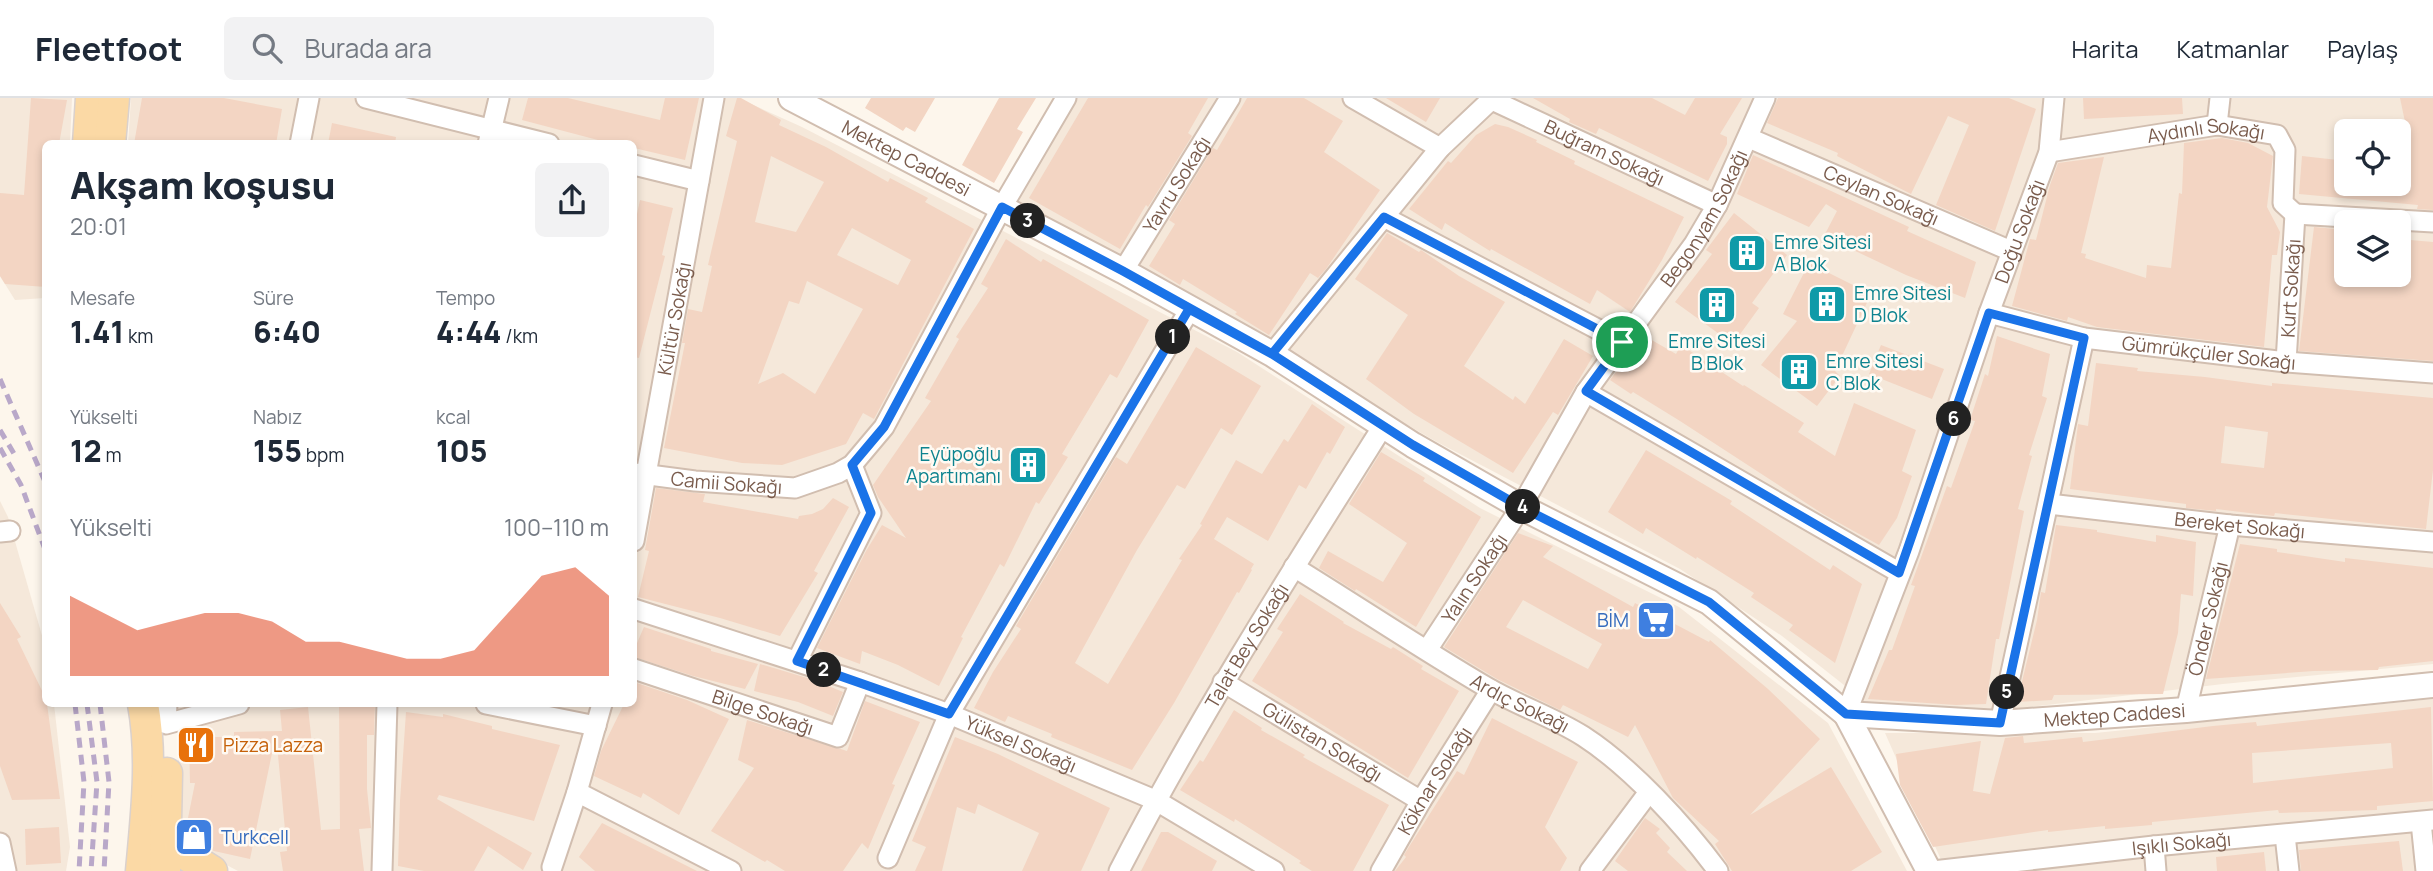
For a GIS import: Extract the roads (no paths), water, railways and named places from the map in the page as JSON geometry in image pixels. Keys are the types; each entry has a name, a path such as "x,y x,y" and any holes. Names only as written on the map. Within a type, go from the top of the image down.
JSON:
{"main road":[{"path":"88,140 92,98"},
{"path":"110,140 114,98"},
{"path":"141,871 148,796 144,707"},
{"path":"165,710 166,857 212,871"}],"street":[{"path":"301,140 309,98"},
{"path":"366,98 490,136 520,140"},
{"path":"490,136 499,98"},
{"name":"Kültür Sokağı","path":"637,501 639,474 714,98"},
{"name":"Mektep Caddesi","path":"791,98 1123,271 1272,354 1383,426 1521,507 1709,602 1846,714 2000,723 2186,710 2433,685"},
{"name":"Camii Sokağı","path":"639,474 794,488 838,473 852,465 884,427 1002,207 1066,98"},
{"name":"Yavru Sokağı","path":"1123,271 1230,98"},
{"path":"1353,98 1440,148"},
{"name":"Begonyam Sokağı","path":"1521,507 1586,391 1694,244 1717,205 1765,98"},
{"name":"Doğu Sokağı","path":"1846,714 1899,573 2011,251 2049,152 2054,98"},
{"path":"2217,125 2220,98"},
{"path":"1272,354 1440,148 1492,99"},
{"name":"Buğram Sokağı","path":"1492,99 1717,205"},
{"name":"Aydınlı Sokağı","path":"2049,152 2217,125 2277,135 2286,150 2283,203 2295,215"},
{"name":"Ceylan Sokağı","path":"1749,138 2011,251"},
{"path":"637,166 699,181"},
{"path":"2295,215 2433,222"},
{"name":"Kurt Sokağı","path":"2286,362 2295,215"},
{"path":"1384,217 1622,342"},
{"path":"888,858 949,714 1189,309"},
{"name":"Gümrükçüler Sokağı","path":"1989,313 2084,338 2286,362 2433,373"},
{"path":"2000,723 2084,338"},
{"path":"1586,391 1899,573"},
{"name":"Talat Bey Sokağı","path":"1119,871 1155,800 1223,682 1383,426"},
{"path":"797,661 871,513 852,465"},
{"name":"Bereket Sokağı","path":"2049,504 2230,525 2433,542"},
{"name":"Yalın Sokağı","path":"1427,650 1521,507"},
{"name":"Önder Sokağı","path":"2186,710 2230,525"},
{"name":"Ardıç Sokağı","path":"1294,567 1491,690 1582,736 1614,759 1649,792 1718,871"},
{"name":"Yüksel Sokağı","path":"637,610 860,682 949,714 1155,800 1274,871"},
{"name":"Bilge Sokağı","path":"637,670 838,737 860,682"},
{"name":"Gülistan Sokağı","path":"1223,682 1421,801"},
{"name":"Köknar Sokağı","path":"1381,871 1421,801 1491,690"},
{"path":"165,710 202,707"},
{"path":"382,871 387,707"},
{"path":"501,707 596,726"},
{"path":"552,870 601,707"},
{"path":"1846,714 1931,871"},
{"path":"577,792 731,871"},
{"path":"1590,871 1649,792"},
{"path":"2426,871 2427,821"},
{"name":"Işıklı Sokağı","path":"1931,871 2154,846 2427,821"},
{"path":"2285,835 2288,871"},
{"path":"0,843 6,871"},
{"path":"2154,846 2156,871"}],"railway":[{"path":"0,379 42,475"},
{"path":"0,430 16,457"},
{"path":"0,448 21,485 42,541"},
{"path":"75,707 84,782 79,871"},
{"path":"87,707 97,782 91,871"},
{"path":"100,707 109,782 104,871"}],"place":[{"name":"Emre Sitesi A Blok","path":"1747,253"},
{"name":"Emre Sitesi D Blok","path":"1827,304"},
{"name":"Emre Sitesi B Blok","path":"1717,305"},
{"name":"Emre Sitesi C Blok","path":"1799,372"},
{"name":"Eyüpoğlu Apartımanı","path":"1028,465"},
{"name":"BİM","path":"1656,620"},
{"name":"Pizza Lazza","path":"196,745"},
{"name":"Turkcell","path":"194,837"}]}
